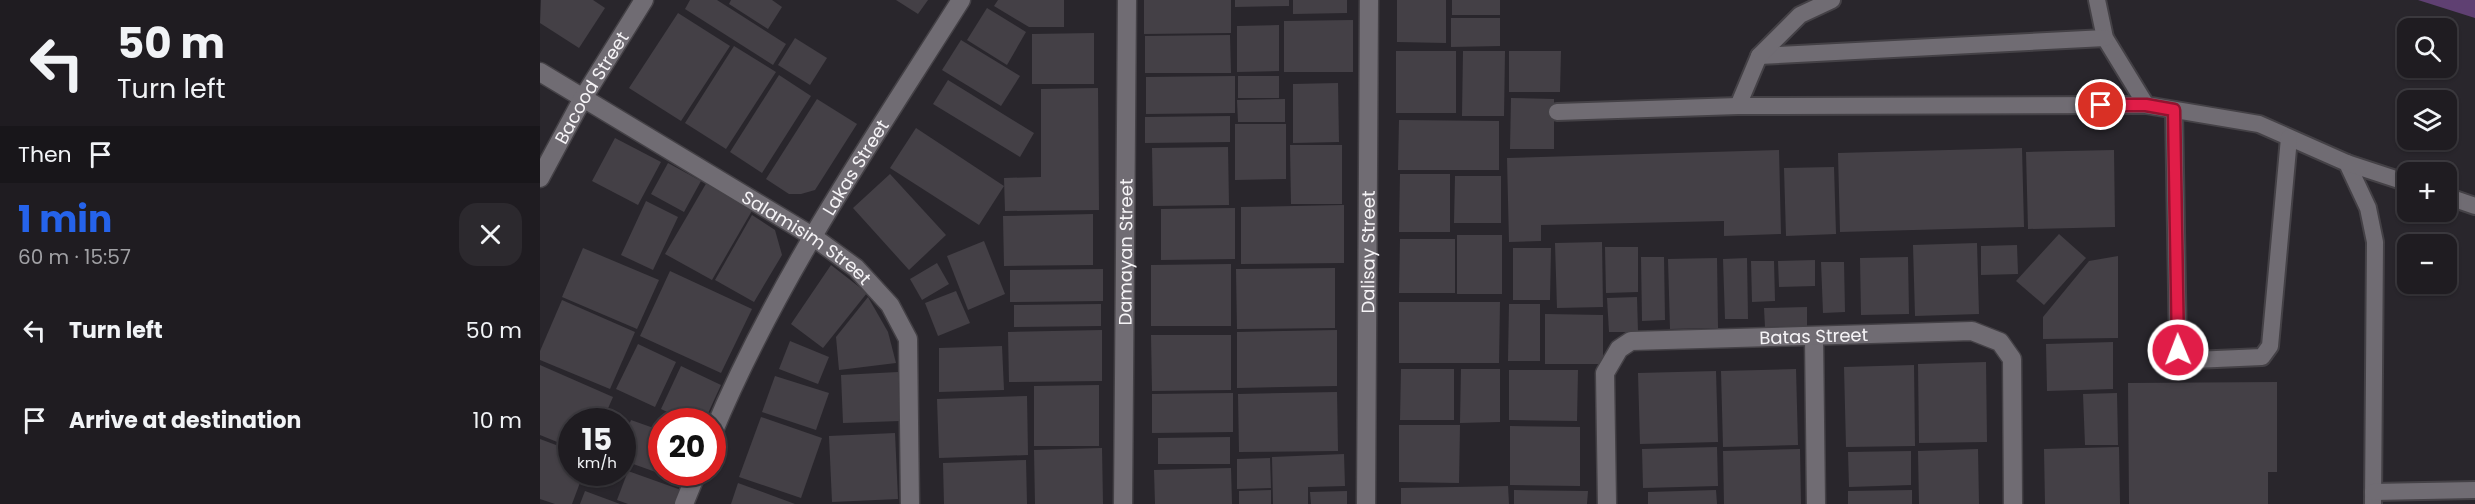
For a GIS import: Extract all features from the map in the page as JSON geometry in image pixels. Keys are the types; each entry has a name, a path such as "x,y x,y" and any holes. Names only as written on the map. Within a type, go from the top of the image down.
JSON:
{"street":[{"name":"Bacood Street","path":"540,178 583,98 644,0"},
{"name":"Lakas Street","path":"723,408 739,370 812,236 961,0"},
{"name":"Damayan Street","path":"1124,504 1127,0"},
{"name":"Dalisay Street","path":"1366,504 1369,0"},
{"name":"Salamisim Street","path":"540,72 812,236 856,268 890,305 908,339 909,504"},
{"name":"Batas Street","path":"1607,504 1605,373 1619,349 1631,341 1972,331 2000,342 2012,359 2013,504"},
{"path":"1814,337 1816,504"},
{"path":"684,504 691,486"}],"lane":[{"path":"1738,106 1759,56 1800,15 1832,0"},
{"path":"2097,0 2105,39 2146,105"},
{"path":"1759,56 2105,39"},
{"path":"1557,112 1738,106 2146,105 2259,124 2347,163 2397,179"},
{"path":"2174,110 2178,350 2194,360 2262,357 2270,346 2289,138"},
{"path":"2347,163 2368,208 2375,242 2373,498 2475,490"},
{"path":"2457,200 2475,206"}],"shaded area":[{"path":"2418,0 2475,0 2475,18"}],"building":[{"path":"541,0 593,0 605,8 579,48 540,23"},
{"path":"690,0 717,0 786,44 773,65 685,9"},
{"path":"731,0 772,0 782,7 768,29 729,4"},
{"path":"896,0 928,0 918,14"},
{"path":"998,0 1064,0 1064,27 1029,27 994,6"},
{"path":"1144,0 1231,0 1231,33 1144,34"},
{"path":"1235,0 1289,0 1289,6 1235,7"},
{"path":"1293,0 1347,0 1347,13 1293,14"},
{"path":"1397,0 1446,0 1446,43 1397,42"},
{"path":"1452,0 1500,0 1500,15 1452,15"},
{"path":"987,8 1026,32 1007,65 967,40"},
{"path":"678,13 730,46 681,121 629,88"},
{"path":"1451,18 1500,18 1500,46 1451,47"},
{"path":"1353,20 1353,72 1284,72 1284,21"},
{"path":"1279,25 1279,71 1237,72 1237,26"},
{"path":"1094,33 1094,84 1032,84 1032,34"},
{"path":"1230,35 1231,73 1145,73 1145,36"},
{"path":"795,38 827,58 810,85 778,65"},
{"path":"961,40 1020,76 1001,106 942,70"},
{"path":"734,46 776,72 726,149 685,123"},
{"path":"1396,51 1456,51 1456,113 1396,113"},
{"path":"1463,51 1505,51 1504,116 1462,116"},
{"path":"1509,51 1561,51 1560,92 1509,92"},
{"path":"779,75 811,96 762,173 730,152"},
{"path":"1235,76 1235,113 1146,114 1146,77"},
{"path":"1238,76 1279,76 1279,98 1238,98"},
{"path":"948,80 1034,133 1020,157 933,104"},
{"path":"1338,83 1339,142 1293,143 1293,84"},
{"path":"1098,88 1099,210 1005,211 1004,178 1041,177 1041,89"},
{"path":"1511,98 1554,99 1554,149 1510,149"},
{"path":"817,99 857,124 815,190 801,194 789,194 766,179"},
{"path":"1285,99 1285,122 1238,122 1237,100"},
{"path":"1230,116 1230,142 1145,143 1145,117"},
{"path":"1399,120 1499,121 1499,170 1398,170"},
{"path":"1235,124 1286,124 1286,179 1235,180"},
{"path":"916,128 1004,186 979,225 890,168"},
{"path":"615,138 661,162 638,205 592,181"},
{"path":"1290,145 1342,145 1342,204 1291,204"},
{"path":"1228,147 1229,205 1153,206 1152,148"},
{"path":"2022,148 2024,227 1840,232 1838,153"},
{"path":"1779,150 1781,234 1724,236 1724,221 1541,225 1541,241 1509,242 1507,158"},
{"path":"2114,150 2115,227 2028,229 2026,152"},
{"path":"668,163 701,181 684,212 651,194"},
{"path":"1834,167 1836,234 1786,236 1784,168"},
{"path":"890,174 946,235 909,270 853,208"},
{"path":"1400,174 1450,174 1450,232 1399,232"},
{"path":"1455,176 1501,176 1501,223 1454,223"},
{"path":"707,182 753,209 712,280 665,254"},
{"path":"646,201 678,217 653,270 621,255"},
{"path":"1344,205 1344,263 1241,264 1241,207"},
{"path":"1235,208 1235,259 1161,260 1161,209"},
{"path":"1093,214 1093,265 1004,266 1003,216"},
{"path":"752,215 775,230 782,255 754,302 715,280"},
{"path":"2059,234 2086,258 2044,305 2016,281"},
{"path":"1457,235 1502,235 1502,294 1457,294"},
{"path":"1400,239 1455,239 1455,293 1399,293"},
{"path":"984,241 1005,294 968,310 947,256"},
{"path":"1602,242 1603,307 1557,308 1555,243"},
{"path":"1977,243 1979,314 1915,316 1913,245"},
{"path":"2017,245 2018,274 1981,275 1981,246"},
{"path":"1605,247 1638,247 1638,292 1606,293"},
{"path":"583,248 659,280 637,329 562,297"},
{"path":"1513,248 1551,248 1550,300 1513,300"},
{"path":"2118,256 2118,338 2043,339 2043,317 2089,261"},
{"path":"1641,257 1664,257 1665,320 1642,321"},
{"path":"1908,257 1909,314 1861,315 1860,258"},
{"path":"1717,258 1718,328 1670,329 1668,259"},
{"path":"1747,258 1748,319 1725,319 1723,259"},
{"path":"1815,260 1815,286 1779,287 1778,261"},
{"path":"1751,261 1774,261 1775,301 1752,302"},
{"path":"1821,262 1844,262 1845,312 1823,313"},
{"path":"937,263 949,284 922,300 910,279"},
{"path":"1231,264 1231,326 1151,326 1151,265"},
{"path":"831,265 867,293 823,348 791,324"},
{"path":"1335,268 1335,328 1237,329 1236,269"},
{"path":"1103,269 1103,301 1010,302 1010,270"},
{"path":"670,271 752,309 721,373 640,336"},
{"path":"956,291 970,323 938,336 925,303"},
{"path":"868,297 888,332 896,363 839,370 836,337"},
{"path":"1637,297 1638,332 1609,332 1607,298"},
{"path":"562,300 635,332 610,389 540,360 540,351"},
{"path":"1399,302 1500,302 1499,363 1399,363"},
{"path":"1101,304 1101,326 1014,327 1014,305"},
{"path":"1509,304 1540,304 1540,361 1508,361"},
{"path":"1807,307 1807,326 1765,327 1764,308"},
{"path":"1545,314 1603,315 1603,364 1545,364"},
{"path":"1102,330 1102,381 1009,382 1008,332"},
{"path":"1337,330 1337,386 1237,388 1237,332"},
{"path":"1151,335 1231,335 1231,390 1152,391"},
{"path":"790,341 829,357 818,384 779,369"},
{"path":"2113,342 2113,389 2047,391 2046,344"},
{"path":"638,344 676,362 655,407 616,389"},
{"path":"1002,346 1004,390 939,392 939,348"},
{"path":"1986,362 1987,442 1919,443 1918,364"},
{"path":"540,365 613,397 608,408 558,408 558,442 540,435"},
{"path":"1914,365 1915,446 1846,447 1844,367"},
{"path":"681,366 721,385 710,408 661,408"},
{"path":"1401,369 1454,369 1454,420 1400,420"},
{"path":"1461,369 1500,369 1500,422 1460,423"},
{"path":"1796,369 1798,445 1723,447 1721,371"},
{"path":"1509,370 1578,370 1577,421 1509,420"},
{"path":"1716,371 1718,442 1640,444 1638,373"},
{"path":"898,372 900,421 843,423 841,375"},
{"path":"775,376 829,393 816,430 762,412"},
{"path":"2277,382 2277,472 2268,472 2268,504 2129,504 2128,383"},
{"path":"1099,385 1099,446 1034,446 1034,386"},
{"path":"1337,392 1338,451 1239,452 1238,394"},
{"path":"1233,393 1233,432 1152,433 1152,394"},
{"path":"2117,393 2118,445 2085,445 2083,394"},
{"path":"1027,396 1028,455 939,458 937,399"},
{"path":"761,417 822,438 801,498 739,477"},
{"path":"636,422 648,426 648,469 636,465"},
{"path":"1399,425 1460,425 1459,483 1399,482"},
{"path":"1510,426 1580,427 1580,486 1510,485"},
{"path":"895,433 898,499 832,502 829,436"},
{"path":"1230,437 1230,464 1158,464 1158,438"},
{"path":"540,439 558,446 558,486 579,486 572,504 555,504 540,499"},
{"path":"1717,447 1718,486 1643,488 1642,449"},
{"path":"2119,447 2120,504 2045,504 2044,449"},
{"path":"1102,448 1103,504 1035,504 1034,450"},
{"path":"1800,449 1801,504 1724,504 1723,451"},
{"path":"1978,449 1979,504 1919,504 1918,451"},
{"path":"1911,451 1911,485 1849,487 1848,452"},
{"path":"1344,454 1345,486 1308,487 1308,504 1273,504 1272,457"},
{"path":"1270,458 1271,488 1237,489 1237,459"},
{"path":"1026,460 1027,504 944,504 943,463"},
{"path":"1231,468 1232,504 1155,504 1154,470"},
{"path":"636,474 648,478 648,486 670,486 684,491 680,504 628,504 617,500 622,486 636,486"},
{"path":"738,483 795,504 731,504"},
{"path":"1508,486 1509,504 1401,504 1401,488"},
{"path":"1271,490 1271,504 1239,504 1239,491"},
{"path":"1514,490 1588,491 1587,504 1514,504"},
{"path":"1716,490 1717,504 1648,504 1648,492"},
{"path":"1912,490 1912,504 1848,504 1848,491"},
{"path":"585,491 620,504 580,504"},
{"path":"1347,491 1347,504 1311,504 1310,492"}],"route":[{"path":"2101,105 2146,105 2174,110 2178,350"}]}
